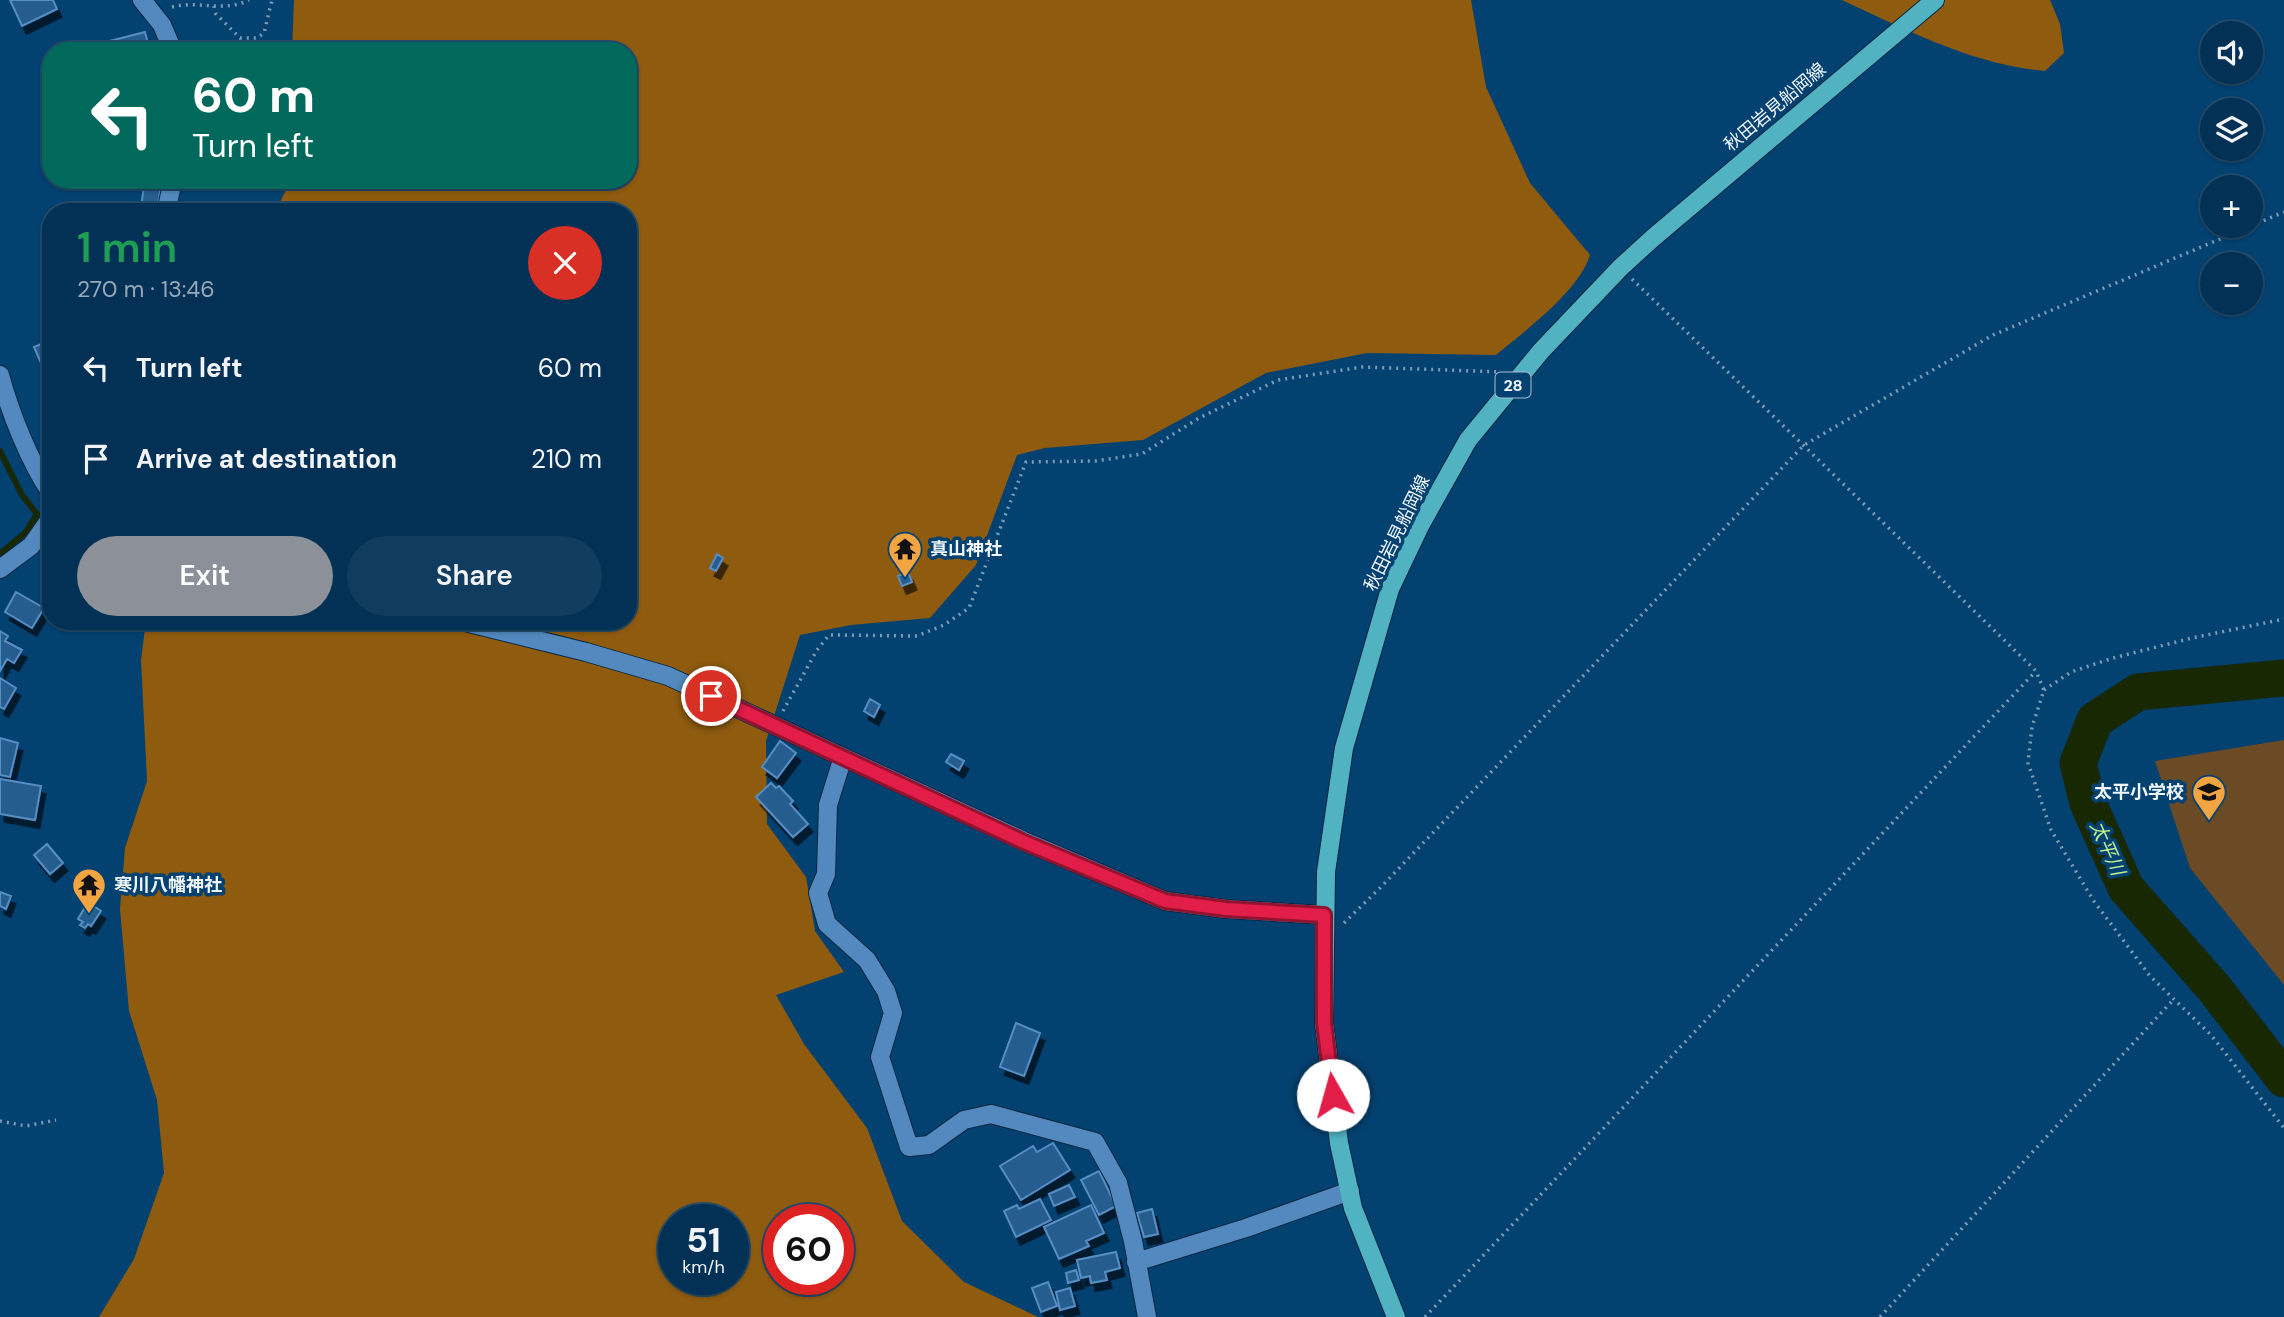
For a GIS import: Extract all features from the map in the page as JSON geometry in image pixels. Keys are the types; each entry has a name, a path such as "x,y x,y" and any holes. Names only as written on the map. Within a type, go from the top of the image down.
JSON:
{"main road":[{"name":"秋田岩見船岡線","path":"1396,1317 1353,1208 1339,1143 1324,1023 1326,872 1344,748 1390,590 1421,524 1468,440 1523,372 1621,267 1664,228 1935,0"}],"street":[{"path":"142,0 162,25 169,42"},
{"path":"0,375 42,480"},
{"path":"0,569 31,546 42,531"},
{"path":"497,630 586,652 668,677 1024,842 1165,901 1226,909 1324,915"},
{"path":"843,757 828,805 826,874 818,893 827,924 867,960 886,991 893,1013 880,1058 909,1147 929,1146 964,1120 991,1114 1095,1142 1118,1183 1147,1317"},
{"path":"1136,1262 1350,1191"}],"path":[{"path":"177,6 239,5 249,0"},
{"path":"214,6 216,14 240,38 257,38 264,33 272,0"},
{"path":"1325,941 1382,886 1804,444 1993,335 2284,212"},
{"path":"1621,267 2036,671 2044,690"},
{"path":"776,725 817,650 829,635 917,636 944,625 969,608 1026,462 1095,461 1142,454 1199,418 1278,380 1362,367 1523,372"},
{"path":"2284,619 2113,658 2071,673 2044,690 2032,727 2028,763 2051,830 2092,900 2150,976 2211,1035 2284,1128"},
{"path":"1425,1317 2036,671"},
{"path":"1880,1317 2175,999"},
{"path":"0,1121 26,1126 56,1120"}],"shaded area":[{"path":"294,0 1471,0 1486,87 1530,183 1590,255 1575,282 1550,310 1496,355 1367,353 1266,373 1143,440 1045,448 1017,455 976,565 930,618 851,625 800,635 766,741 767,824 806,877 815,931 844,972 776,995 804,1044 867,1128 902,1221 964,1282 1038,1317 99,1317 134,1259 164,1173 157,1100 129,1011 120,909 125,848 147,781 141,660 145,630 637,630 637,203 280,203 286,189 637,189 637,42 292,42"},
{"path":"1842,0 2050,0 2060,24 2064,53 2045,71 1992,62 1941,44"},
{"path":"2284,740 2284,985 2190,868 2155,761"}],"building":[{"path":"10,0 53,0 57,9 22,26"},
{"path":"145,32 148,42 106,42"},
{"path":"144,189 160,189 158,203 141,203"},
{"path":"42,344 42,365 34,347"},
{"path":"717,554 723,558 716,571 710,568"},
{"name":"真山神社","path":"908,572 912,582 902,586 898,576"},
{"path":"16,592 42,607 32,628 5,612"},
{"path":"0,631 8,636 5,641 22,650 14,663 7,659 0,671"},
{"path":"0,678 16,688 4,709 0,707"},
{"path":"870,699 880,705 874,717 864,711"},
{"path":"0,738 18,743 10,777 0,775"},
{"path":"780,741 796,753 777,778 762,767"},
{"path":"951,754 964,761 959,770 946,762"},
{"path":"0,779 41,786 35,820 0,814"},
{"path":"771,783 776,788 779,786 793,801 790,804 808,824 793,837 756,797"},
{"path":"47,844 63,863 50,874 34,855"},
{"path":"0,892 11,896 6,909 0,906"},
{"name":"寒川八幡神社","path":"88,902 101,911 91,926 88,924 85,928 80,925 83,922 78,919"},
{"path":"1016,1023 1040,1033 1024,1076 1000,1067"},
{"path":"1053,1143 1070,1170 1021,1200 1000,1166 1033,1146 1037,1152"},
{"path":"1099,1171 1116,1206 1099,1215 1081,1180"},
{"path":"1069,1185 1075,1197 1054,1206 1049,1194"},
{"path":"1040,1199 1051,1220 1016,1237 1004,1211 1017,1205 1019,1209"},
{"path":"1091,1205 1104,1233 1086,1241 1089,1246 1059,1259 1044,1227"},
{"path":"1152,1209 1158,1234 1144,1237 1137,1213"},
{"path":"1116,1252 1120,1268 1105,1272 1107,1280 1091,1283 1090,1276 1081,1278 1077,1260"},
{"path":"1076,1270 1079,1280 1068,1283 1066,1273"},
{"path":"1048,1282 1057,1306 1041,1312 1032,1288"},
{"path":"1070,1288 1075,1306 1060,1310 1056,1292"}],"waterway":[{"path":"0,451 22,495 37,514 26,532 0,554"},
{"name":"太平川","path":"2284,678 2138,692 2095,720 2078,763 2088,803 2126,888 2214,988 2284,1079"}],"place":[{"name":"真山神社","path":"905,579"},
{"name":"太平小学校","path":"2209,822"},
{"name":"寒川八幡神社","path":"89,915"}],"route":[{"path":"711,696 1024,842 1165,901 1226,909 1324,915 1324,1023 1333,1095"}]}
